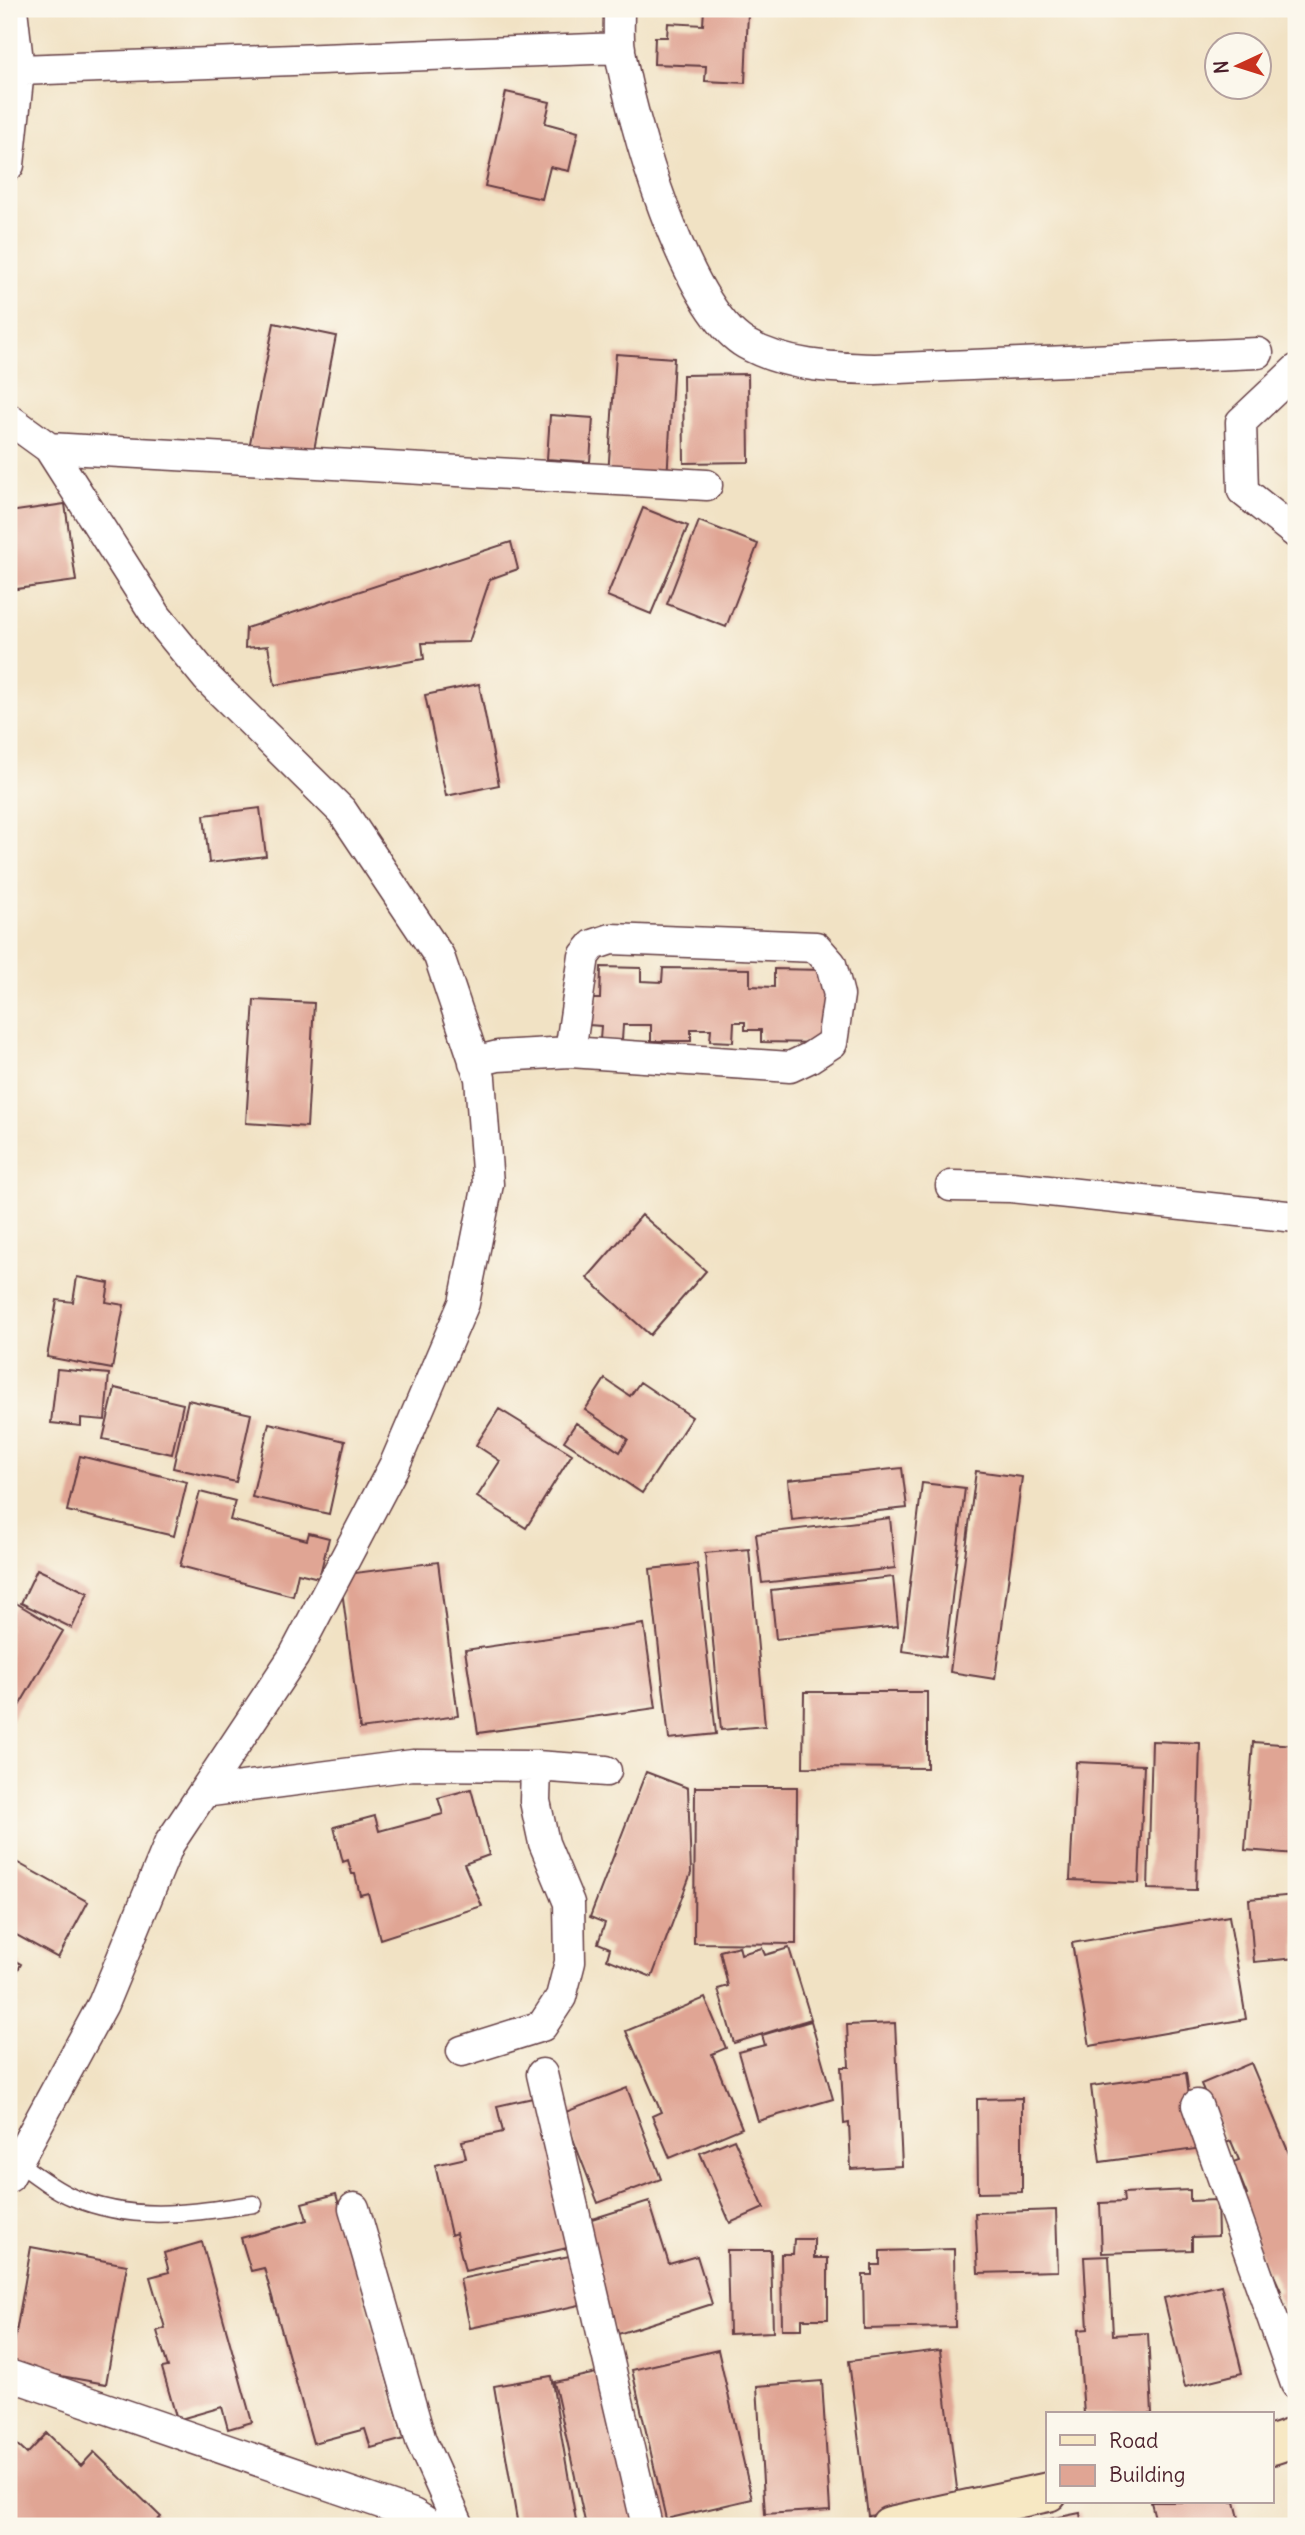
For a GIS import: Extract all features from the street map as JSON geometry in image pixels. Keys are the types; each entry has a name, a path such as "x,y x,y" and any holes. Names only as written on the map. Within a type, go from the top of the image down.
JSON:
{"street":[{"path":"9,165 19,70 12,9"},
{"path":"619,9 620,48 634,117 669,223 712,310 744,343 775,356 824,367 875,369 1258,354"},
{"path":"19,70 620,48"},
{"path":"1296,370 1241,422 1243,491 1296,533"},
{"path":"9,419 49,448 157,617 207,678 342,811 439,956 480,1078 488,1184 464,1303 396,1464 300,1644 169,1844 103,2004 12,2165"},
{"path":"49,448 707,485"},
{"path":"474,1062 498,1056 570,1052 790,1067 832,1043 839,995 831,964 816,947 611,939 593,945 584,956 570,1052"},
{"path":"951,1186 1012,1187 1296,1217"},
{"path":"204,1792 413,1765 536,1766 606,1771"},
{"path":"462,2051 542,2026 561,1997 570,1962 569,1903 544,1843 536,1801 536,1766"},
{"path":"541,2074 647,2526"},
{"path":"1197,2105 1296,2384"},
{"path":"354,2208 421,2441 459,2526"},
{"path":"9,2375 413,2514 432,2526"},
{"path":"1274,2444 1296,2437"},
{"path":"897,2526 993,2515 1046,2493"}],"lane":[{"path":"12,2165 71,2196 130,2214 180,2215 254,2204"}],"building":[{"path":"704,9 748,12 745,83 705,81 706,66 654,64 655,37 667,37 668,23 703,25"},
{"path":"506,92 550,102 545,123 578,132 569,171 550,167 542,199 485,186"},
{"path":"274,323 336,336 312,460 249,448"},
{"path":"616,354 674,358 667,480 608,476"},
{"path":"748,374 749,462 684,463 683,375"},
{"path":"550,415 593,418 590,462 547,459"},
{"path":"65,504 76,581 9,590 9,512"},
{"path":"643,508 688,526 651,614 607,596"},
{"path":"699,521 758,544 726,627 667,604"},
{"path":"511,542 518,569 490,579 469,642 422,643 424,659 275,685 268,646 245,648 246,628"},
{"path":"479,684 499,785 446,796 425,695"},
{"path":"260,808 266,856 209,863 204,815"},
{"path":"601,967 641,968 641,981 662,982 663,968 750,969 750,986 774,987 774,969 825,970 824,1043 761,1042 761,1030 745,1030 745,1022 734,1022 733,1042 710,1041 711,1029 691,1029 691,1041 651,1041 651,1025 623,1025 622,1040 600,1040 601,1026 589,1025 590,999 600,999"},
{"path":"254,1000 314,1003 307,1127 246,1123"},
{"path":"642,1215 706,1271 650,1335 587,1278"},
{"path":"77,1277 109,1283 106,1302 124,1305 112,1369 47,1357 57,1300 73,1302"},
{"path":"57,1369 109,1374 105,1420 81,1418 81,1426 51,1423"},
{"path":"605,1379 630,1396 640,1382 692,1417 642,1493 564,1441 576,1423 620,1452 628,1439 585,1410"},
{"path":"115,1388 183,1404 172,1454 103,1439"},
{"path":"188,1400 251,1414 236,1482 173,1468"},
{"path":"499,1409 572,1454 526,1528 477,1497 500,1461 476,1445"},
{"path":"269,1423 345,1441 329,1514 252,1497"},
{"path":"80,1456 187,1482 174,1536 67,1511"},
{"path":"902,1468 907,1508 792,1520 788,1480"},
{"path":"976,1471 1022,1477 995,1679 950,1672"},
{"path":"922,1483 965,1488 945,1657 902,1651"},
{"path":"200,1492 235,1501 230,1520 307,1540 309,1533 329,1538 319,1578 298,1573 293,1596 180,1566"},
{"path":"890,1518 895,1568 762,1583 756,1534"},
{"path":"749,1549 765,1726 721,1730 705,1553"},
{"path":"438,1562 458,1716 360,1729 340,1575"},
{"path":"697,1564 716,1734 669,1739 650,1569"},
{"path":"37,1569 88,1593 72,1628 21,1603"},
{"path":"893,1577 898,1626 776,1639 771,1590"},
{"path":"16,1603 63,1631 9,1723 9,1615"},
{"path":"644,1624 656,1708 478,1733 465,1650"},
{"path":"804,1692 927,1692 927,1768 803,1767"},
{"path":"1152,1741 1200,1743 1196,1890 1148,1889"},
{"path":"1253,1742 1296,1745 1296,1854 1245,1850"},
{"path":"1076,1762 1144,1765 1139,1883 1070,1880"},
{"path":"646,1772 688,1788 691,1873 652,1977 607,1959 610,1948 598,1943 605,1923 590,1917"},
{"path":"695,1787 797,1787 796,1944 694,1943"},
{"path":"471,1789 489,1855 464,1864 482,1906 380,1939 368,1893 360,1895 348,1860 343,1862 334,1827 375,1816 379,1831 443,1814 438,1798"},
{"path":"9,1858 88,1902 58,1958 9,1931"},
{"path":"1296,1895 1296,1958 1254,1962 1249,1899"},
{"path":"1229,1916 1246,2019 1090,2046 1072,1943"},
{"path":"739,1946 741,1954 762,1948 765,1955 789,1948 811,2019 734,2043 718,1989 728,1986 720,1951"},
{"path":"9,1957 21,1964 9,1986"},
{"path":"705,1998 726,2048 712,2054 742,2128 670,2158 652,2116 661,2112 626,2031"},
{"path":"811,2021 833,2099 758,2121 738,2052 765,2045 762,2035"},
{"path":"895,2023 902,2166 851,2169 849,2123 844,2124 841,2067 849,2067 847,2025"},
{"path":"1251,2063 1296,2170 1296,2342 1276,2293 1281,2291 1272,2271 1267,2273 1242,2197 1247,2195 1239,2175 1234,2177 1228,2164 1239,2160 1231,2141 1226,2143 1201,2084"},
{"path":"1186,2073 1196,2149 1100,2162 1091,2086"},
{"path":"627,2088 661,2179 598,2203 563,2113"},
{"path":"542,2096 576,2246 465,2271 456,2233 451,2235 435,2165 466,2158 462,2141 503,2132 497,2106"},
{"path":"1022,2098 1022,2192 978,2193 977,2099"},
{"path":"734,2139 764,2208 730,2223 700,2153"},
{"path":"1190,2190 1190,2201 1217,2200 1218,2236 1192,2237 1192,2250 1102,2253 1100,2203 1124,2202 1123,2193"},
{"path":"336,2194 404,2439 371,2448 365,2429 313,2443 264,2268 251,2271 241,2238 307,2220 302,2203"},
{"path":"649,2201 669,2264 697,2256 712,2304 615,2335 579,2223"},
{"path":"1056,2210 1058,2271 978,2273 975,2213"},
{"path":"794,2239 814,2239 814,2258 828,2258 828,2319 802,2319 802,2329 782,2329 781,2254 793,2254"},
{"path":"202,2242 252,2422 228,2429 222,2407 177,2420 162,2368 168,2367 157,2331 165,2328 150,2277 169,2272 164,2253"},
{"path":"31,2247 127,2265 106,2384 10,2367"},
{"path":"954,2249 955,2327 864,2329 863,2275 872,2275 872,2265 880,2265 880,2251"},
{"path":"727,2250 771,2250 773,2332 729,2334"},
{"path":"579,2254 589,2303 470,2328 460,2279"},
{"path":"1109,2256 1113,2335 1148,2333 1152,2412 1084,2412 1078,2330 1088,2329 1084,2257"},
{"path":"1221,2285 1242,2373 1185,2387 1164,2298"},
{"path":"718,2350 752,2499 666,2519 632,2370"},
{"path":"940,2350 959,2505 868,2516 849,2361"},
{"path":"606,2371 641,2526 586,2526 554,2382"},
{"path":"551,2376 577,2526 518,2526 494,2386"},
{"path":"822,2381 830,2510 765,2514 757,2386"},
{"path":"47,2433 81,2466 94,2452 161,2517 151,2526 9,2526 9,2437 27,2454"},
{"path":"1152,2504 1236,2504 1241,2526 1157,2526"},
{"path":"1080,2513 1082,2526 1019,2526 1019,2525"}]}
